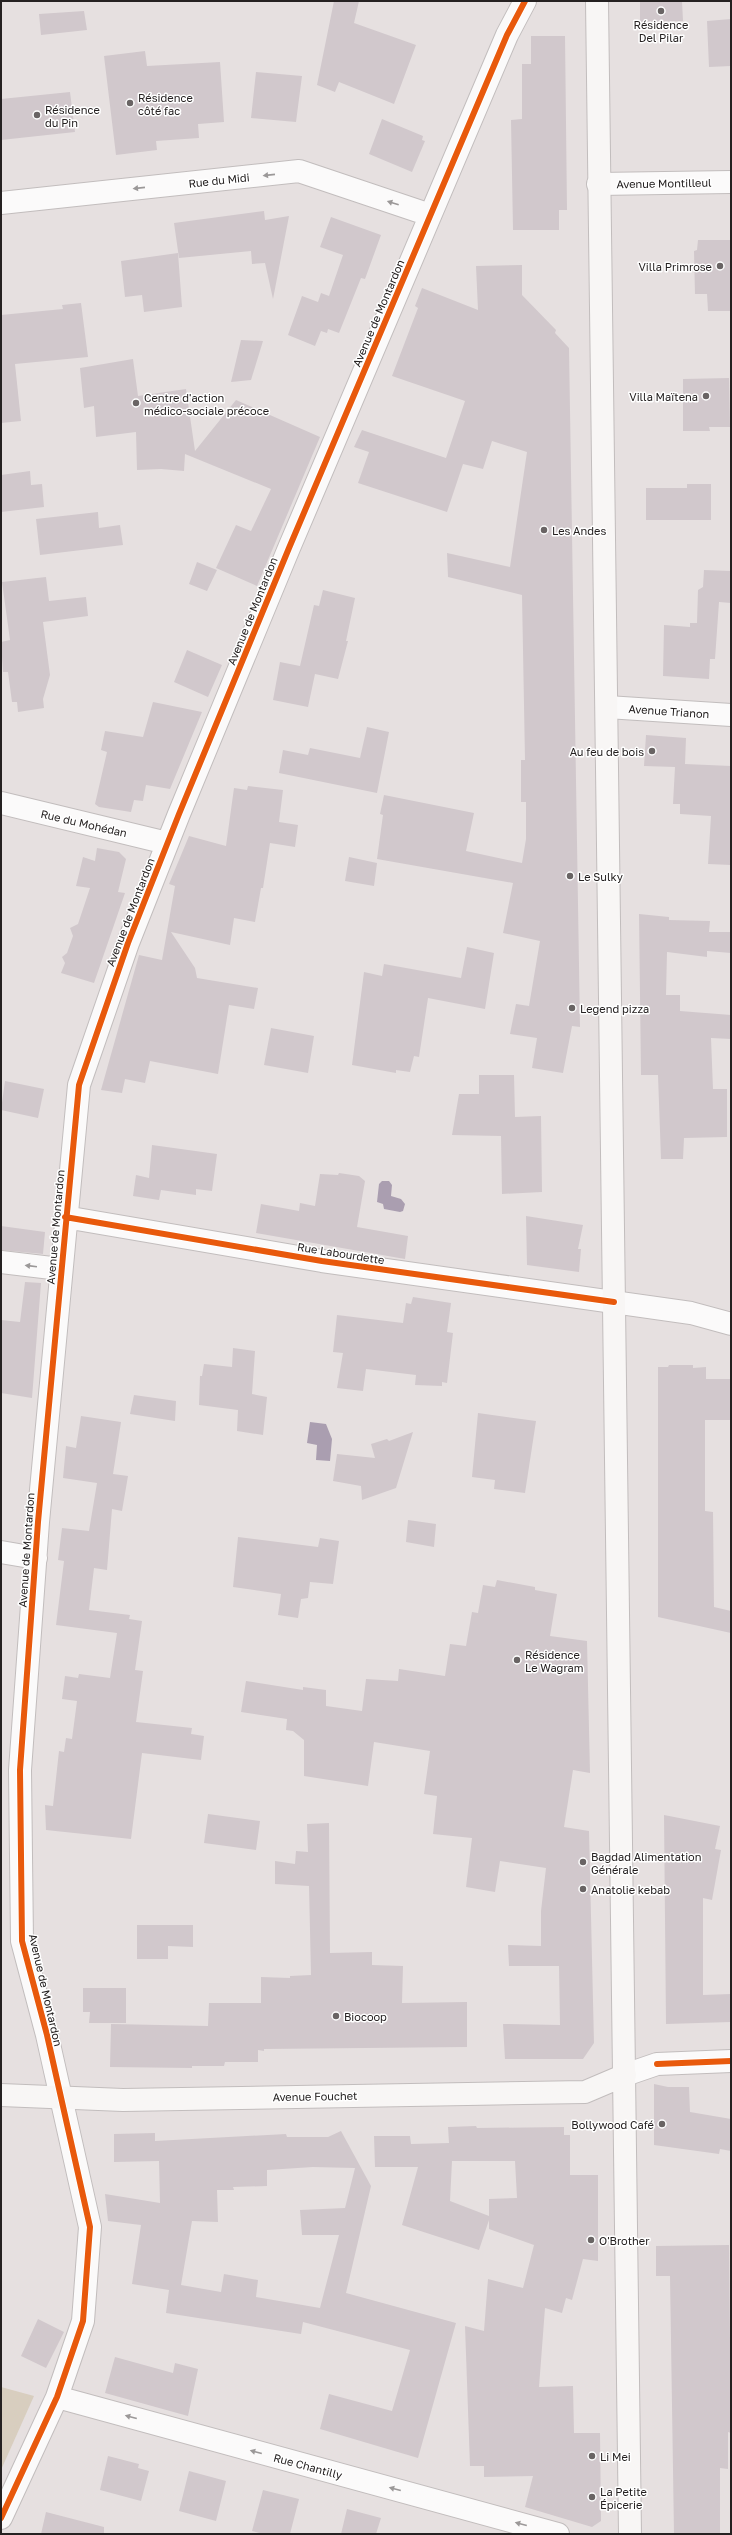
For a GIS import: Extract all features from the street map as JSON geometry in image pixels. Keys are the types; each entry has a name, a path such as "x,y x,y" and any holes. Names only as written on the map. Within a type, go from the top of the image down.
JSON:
{"main road":[{"path":"597,1 598,184 607,707 630,2534"},
{"name":"Avenue Fouchet","path":"1,2095 123,2100 585,2092 625,2075"}],"street":[{"name":"Avenue de Montardon","path":"1,2518 57,2397 83,2321 90,2227 47,2035 22,1941 20,1770 60,1269 79,1085 128,943 167,843 289,548 430,215 507,35 525,1"},
{"name":"Rue du Midi","path":"1,203 299,171 430,215"},
{"name":"Avenue Montilleul","path":"598,184 731,182"},
{"name":"Avenue Trianon","path":"607,707 731,715"},
{"name":"Rue du Mohédan","path":"1,803 167,843"},
{"name":"Rue Labourdette","path":"65,1217 322,1261 691,1313 731,1324"},
{"path":"1,1262 60,1269"},
{"path":"1,1552 36,1558"},
{"path":"625,2075 657,2064 731,2061"},
{"name":"Rue Chantilly","path":"57,2397 558,2534"}],"shaded area":[{"path":"382,1181 389,1181 392,1185 391,1196 401,1199 405,1204 403,1211 400,1212 384,1209 383,1204 377,1202 379,1184"},
{"path":"310,1422 326,1424 332,1439 330,1461 316,1460 317,1445 307,1443"},
{"path":"1,2387 34,2396 1,2470"}],"building":[{"path":"334,1 359,1 354,23 416,45 394,104 339,82 335,92 317,85"},
{"name":"Résidence Del Pilar","path":"640,1 682,1 683,21 640,22"},
{"path":"84,11 87,30 41,35 39,14"},
{"path":"731,19 731,66 709,67 707,21"},
{"path":"531,36 565,36 567,210 559,210 559,230 513,230 511,120 522,119 522,64 531,64"},
{"path":"145,51 147,66 220,62 224,122 198,124 199,138 156,141 157,150 116,155 104,56"},
{"path":"256,72 302,76 296,122 251,118"},
{"name":"Résidence du Pin","path":"70,92 75,132 1,140 1,99"},
{"path":"382,119 423,136 422,140 425,141 412,172 369,154"},
{"path":"264,211 265,220 289,216 273,299 265,263 252,264 251,251 179,258 174,223"},
{"path":"331,217 381,235 365,279 361,278 339,333 328,329 327,333 321,331 315,346 288,335 302,296 318,302 321,293 329,296 343,255 320,247"},
{"path":"698,240 731,240 731,311 708,311 707,294 695,294 694,251 697,250"},
{"path":"178,253 182,307 144,312 142,295 125,297 121,261"},
{"path":"522,265 522,295 556,330 555,333 569,348 580,1027 572,1026 563,1073 532,1068 537,1038 510,1034 516,1004 529,1006 540,941 503,933 513,883 377,859 383,815 380,814 384,795 474,813 466,851 522,863 526,839 526,802 521,802 521,760 525,760 522,595 448,577 447,553 510,567 527,452 492,441 483,469 463,464 447,512 358,483 369,452 354,447 362,430 446,458 465,401 392,376 418,308 415,306 422,288 478,310 476,266"},
{"path":"81,303 88,357 15,364 21,421 1,423 1,315 63,309 62,305"},
{"path":"241,340 263,341 251,380 231,382"},
{"path":"133,359 138,396 186,389 195,451 236,400 320,437 257,586 216,568 236,525 251,531 271,489 185,454 184,471 161,469 137,470 136,432 96,437 94,406 84,408 80,368"},
{"name":"Villa Maïtena","path":"729,378 730,427 709,427 710,431 683,431 683,379"},
{"path":"30,471 31,485 42,484 44,507 1,512 1,475"},
{"path":"687,484 711,484 711,520 646,520 646,488 687,488"},
{"path":"98,512 99,528 120,525 123,545 40,555 36,519"},
{"path":"197,562 217,570 207,591 189,584"},
{"path":"704,570 731,571 731,603 719,602 715,659 710,659 709,679 663,676 664,625 690,627 690,623 697,623 698,590 703,587"},
{"path":"46,577 49,601 86,597 88,616 43,622 50,675 43,699 44,708 18,712 17,702 12,702 8,672 3,672 1,642 10,640 2,582"},
{"path":"323,590 355,598 346,641 348,641 338,679 315,674 308,707 273,700 280,662 300,666 314,605 319,606"},
{"path":"187,650 222,665 208,697 174,682"},
{"path":"153,702 202,712 170,789 146,785 143,801 134,800 131,812 99,807 95,804 107,752 101,750 105,731 143,737"},
{"path":"367,727 389,732 377,793 279,773 283,750 308,755 310,748 360,758"},
{"path":"646,735 686,738 685,764 731,766 731,865 708,864 711,816 680,814 680,804 673,804 675,767 644,766"},
{"path":"248,786 283,790 279,822 298,825 295,847 270,843 263,888 261,888 255,922 234,918 230,945 171,932 195,968 197,978 258,988 254,1009 229,1005 218,1074 150,1061 145,1083 125,1079 122,1093 101,1090 139,955 162,960 175,886 169,884 189,836 226,846 234,788 247,790"},
{"path":"97,848 119,852 126,859 118,892 125,893 94,983 61,973 65,963 62,957 67,953 73,936 70,928 78,924 90,888 76,886 83,857 95,861"},
{"path":"349,857 377,863 374,886 345,881"},
{"path":"639,914 669,917 669,920 710,921 709,932 731,932 731,953 707,951 707,957 667,952 666,995 680,995 680,1011 731,1015 731,1039 711,1038 713,1089 727,1089 727,1137 684,1138 683,1159 661,1159 658,1075 641,1075"},
{"path":"467,947 494,953 485,1009 428,998 419,1057 414,1056 410,1072 396,1070 396,1073 352,1065 364,972 382,976 384,964 461,978"},
{"path":"271,1028 314,1036 308,1073 264,1065"},
{"path":"479,1075 514,1075 515,1117 541,1116 542,1192 502,1194 501,1136 452,1135 459,1094 479,1094"},
{"path":"5,1081 44,1089 38,1118 1,1110"},
{"path":"152,1145 217,1154 212,1191 196,1189 196,1195 161,1190 159,1200 133,1196 136,1175 149,1178"},
{"path":"339,1173 359,1176 365,1181 357,1227 408,1236 405,1259 256,1233 261,1204 299,1211 300,1203 315,1206 320,1174 338,1175"},
{"path":"526,1216 583,1225 578,1249 581,1249 579,1272 527,1265"},
{"path":"1,1226 45,1232 43,1254 1,1250"},
{"path":"25,1282 41,1283 32,1398 1,1393 1,1320 20,1322"},
{"path":"413,1297 451,1303 447,1332 453,1333 447,1383 442,1382 442,1386 415,1385 416,1375 366,1369 363,1391 337,1388 343,1353 333,1352 337,1315 403,1323 406,1303 411,1304"},
{"path":"233,1348 255,1351 252,1394 267,1397 263,1435 237,1431 238,1410 199,1405 200,1376 202,1376 204,1364 232,1367"},
{"path":"669,1365 693,1365 693,1368 706,1367 706,1379 731,1379 731,1420 705,1420 705,1511 713,1512 714,1607 731,1611 731,1633 658,1617 658,1367 668,1367"},
{"path":"134,1395 176,1401 175,1421 130,1414"},
{"path":"478,1413 536,1421 525,1493 494,1489 495,1480 472,1477"},
{"path":"81,1416 121,1422 113,1474 128,1476 122,1511 112,1509 107,1570 94,1568 89,1610 130,1615 129,1619 142,1621 135,1670 143,1671 136,1722 192,1728 191,1734 204,1736 201,1760 142,1753 131,1839 46,1830 45,1805 53,1806 59,1751 64,1752 66,1738 72,1739 77,1701 62,1699 65,1676 78,1678 79,1674 110,1678 117,1633 56,1625 64,1561 58,1560 62,1528 89,1531 97,1483 63,1478 66,1446 76,1448"},
{"path":"413,1432 396,1488 362,1500 361,1486 333,1481 337,1454 375,1458 371,1444 387,1439 389,1441"},
{"path":"408,1520 436,1524 434,1547 406,1542"},
{"path":"238,1537 318,1547 320,1538 339,1541 333,1584 310,1582 308,1598 301,1599 298,1618 278,1615 281,1594 233,1587"},
{"path":"497,1580 535,1587 535,1590 557,1594 550,1636 587,1641 590,1773 573,1770 564,1827 589,1831 594,2043 583,2059 505,2059 503,2024 560,2025 559,1966 509,1966 508,1945 541,1946 541,1911 546,1868 500,1861 495,1892 466,1887 472,1838 433,1834 437,1796 424,1794 430,1751 374,1742 368,1786 304,1776 304,1740 293,1731 286,1730 287,1719 241,1712 246,1681 303,1690 303,1687 326,1690 326,1706 362,1711 366,1679 398,1681 399,1669 445,1676 450,1644 466,1646 472,1612 478,1613 483,1585 495,1587"},
{"path":"208,1814 260,1821 256,1850 204,1843"},
{"path":"664,1815 720,1826 715,1849 721,1850 712,1900 703,1898 703,1995 731,1994 731,2022 666,2024"},
{"path":"329,1823 330,1953 372,1952 372,1965 403,1966 402,2003 467,2002 467,2047 264,2049 264,2051 258,2050 258,2062 225,2062 224,2066 192,2066 192,2068 110,2067 111,2024 208,2026 209,2003 261,2003 261,1977 290,1978 290,1976 311,1975 309,1886 275,1884 275,1861 295,1864 296,1851 308,1852 307,1824"},
{"path":"137,1925 193,1925 193,1947 168,1946 168,1959 137,1959"},
{"path":"83,1988 126,1988 126,2023 89,2023 90,2012 83,2012"},
{"path":"654,2084 668,2087 689,2087 690,2112 731,2119 731,2151 720,2149 719,2154 654,2145"},
{"path":"448,2127 564,2127 564,2135 570,2135 570,2175 598,2175 598,2261 583,2259 572,2300 566,2298 562,2313 545,2308 539,2387 573,2386 574,2433 600,2433 601,2521 592,2527 525,2507 533,2476 484,2477 484,2466 470,2466 465,2326 484,2331 488,2279 523,2288 534,2245 489,2229 489,2220 479,2250 402,2225 418,2167 375,2167 374,2136 410,2136 411,2144 449,2143","holes":["452,2161 515,2161 517,2198 489,2199 489,2216 450,2201"]},
{"path":"341,2131 371,2186 346,2293 456,2323 418,2458 320,2429 329,2394 392,2411 410,2350 303,2322 301,2334 166,2313 169,2290 132,2284 141,2225 108,2221 105,2194 160,2203 159,2161 114,2162 114,2134 155,2133 155,2141 286,2134 287,2137 328,2137","holes":["313,2167 355,2168 345,2208 300,2210 302,2235 339,2235 320,2308 256,2297 258,2280 224,2274 221,2292 181,2285 192,2221 218,2222 217,2190 234,2190 233,2187 267,2186 267,2170"]},
{"path":"729,2245 731,2433 728,2432 728,2469 720,2468 720,2534 674,2534 670,2276 656,2276 656,2246"},
{"path":"38,2319 64,2332 46,2368 21,2356"},
{"path":"115,2357 173,2373 175,2363 198,2369 188,2416 105,2393"},
{"path":"108,2456 139,2464 138,2468 149,2471 141,2501 100,2490"},
{"path":"189,2471 226,2481 216,2521 179,2511"},
{"path":"263,2490 299,2499 290,2534 263,2534 252,2531"},
{"path":"347,2509 381,2518 376,2534 341,2534"},
{"path":"46,2512 104,2527 104,2534 41,2534"}],"cycle path":[{"path":"1,2518 57,2397 83,2321 90,2227 47,2035 22,1941 20,1770 38,1522 79,1085 128,943 179,814 289,548 507,35 525,1"},
{"path":"65,1217 322,1261 614,1302"},
{"path":"657,2064 731,2061"}],"place":[{"name":"Résidence Del Pilar","path":"661,11"},
{"name":"Résidence côté fac","path":"130,103"},
{"name":"Résidence du Pin","path":"37,115"},
{"name":"Villa Primrose","path":"720,266"},
{"name":"Villa Maïtena","path":"706,396"},
{"name":"Centre d'action médico-sociale précoce","path":"136,403"},
{"name":"Les Andes","path":"544,530"},
{"name":"Au feu de bois","path":"652,751"},
{"name":"Le Sulky","path":"570,876"},
{"name":"Legend pizza","path":"572,1008"},
{"name":"Résidence Le Wagram","path":"517,1660"},
{"name":"Bagdad Alimentation Générale","path":"583,1862"},
{"name":"Anatolie kebab","path":"583,1889"},
{"name":"Biocoop","path":"336,2016"},
{"name":"Bollywood Café","path":"662,2124"},
{"name":"O'Brother","path":"591,2240"},
{"name":"Li Mei","path":"592,2456"},
{"name":"La Petite Épicerie","path":"592,2497"}]}
